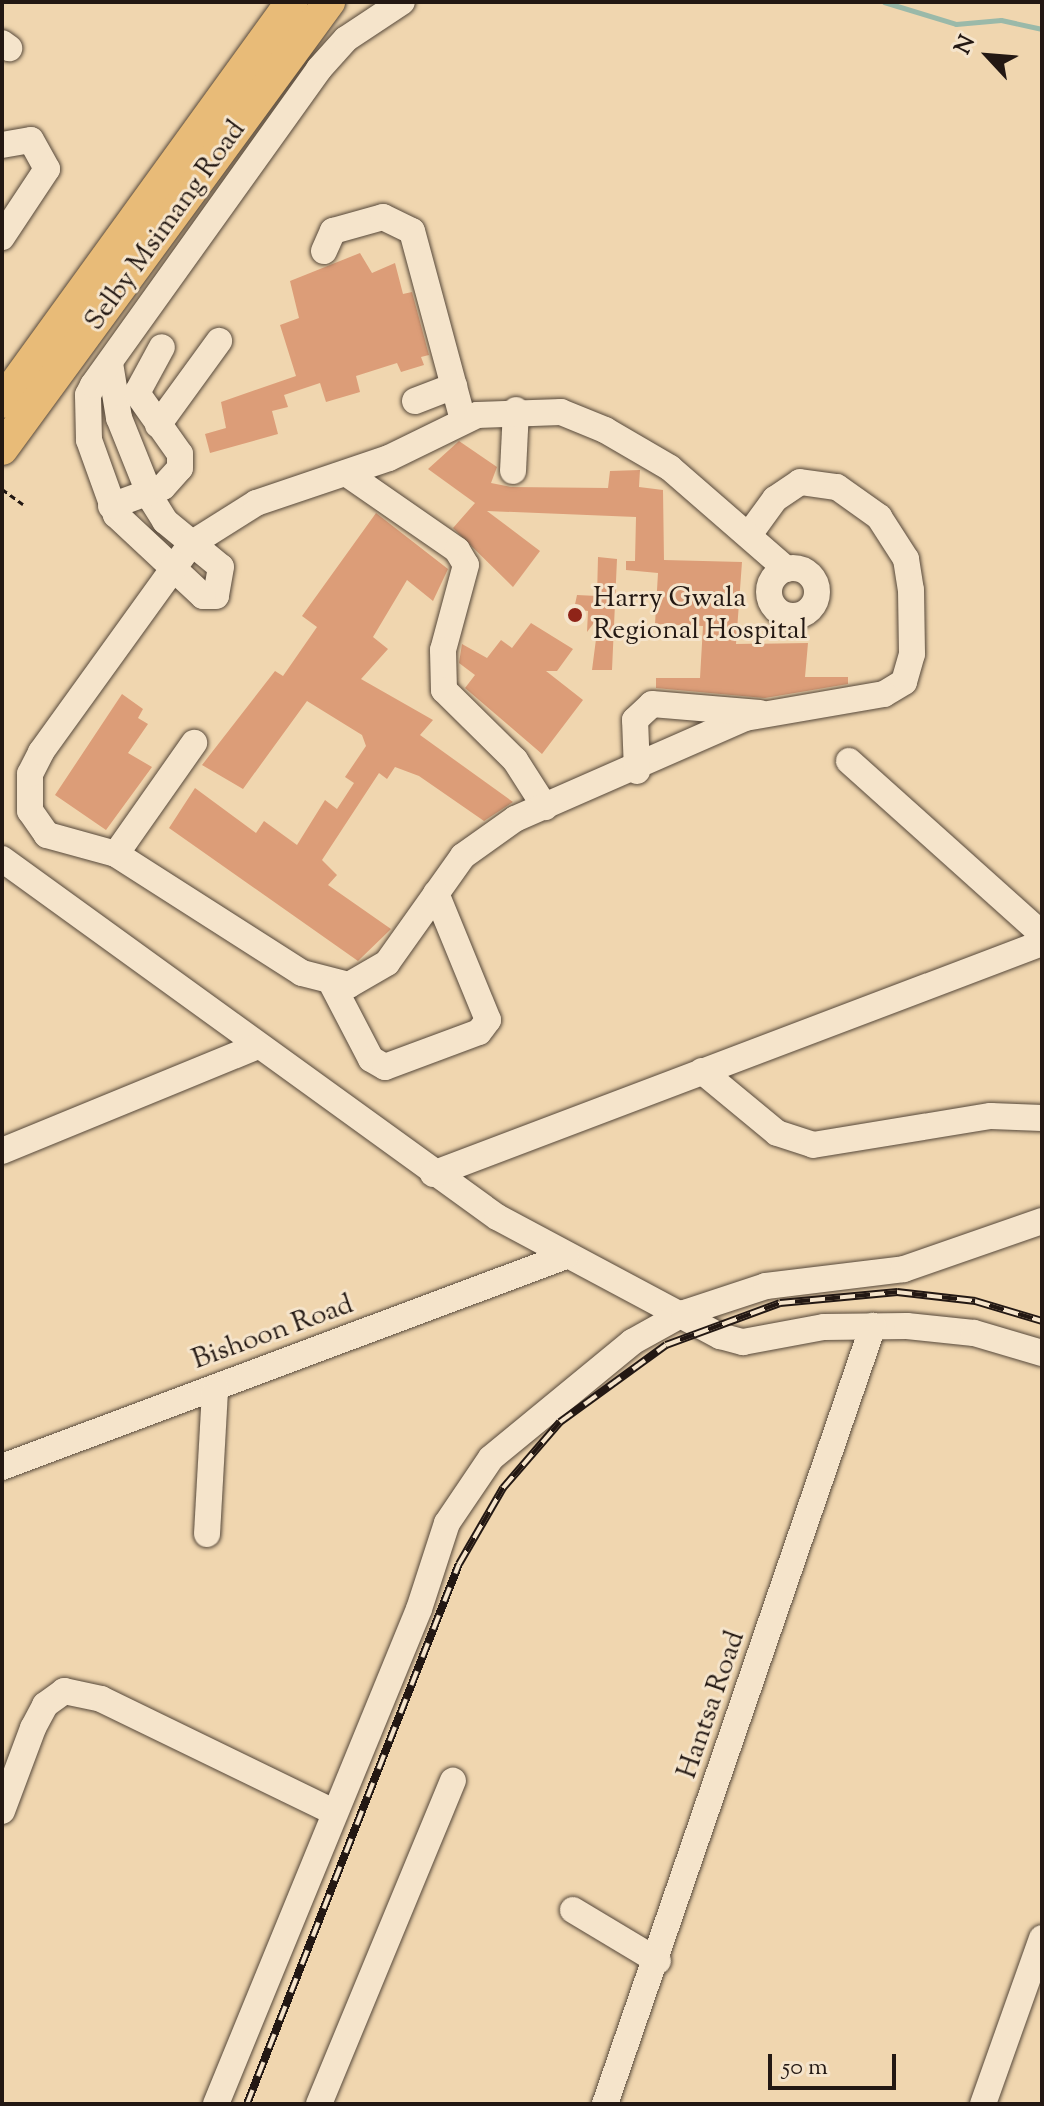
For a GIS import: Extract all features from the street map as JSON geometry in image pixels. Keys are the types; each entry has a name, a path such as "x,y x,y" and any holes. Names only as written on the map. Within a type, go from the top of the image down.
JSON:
{"main road":[{"name":"Selby Msimang Road","path":"2,402 292,2"},
{"name":"Selby Msimang Road","path":"2,449 329,2"}],"street":[{"path":"110,363 119,418 149,492 165,521 221,567 220,591 203,596 111,506 85,408 110,363 319,69 346,39 402,2"},
{"path":"2,145 31,140 47,169 2,237"},
{"path":"324,251 333,231 383,217 412,231 463,420"},
{"path":"158,425 219,341"},
{"path":"111,506 170,483 181,461 137,393 162,347"},
{"path":"415,401 454,386"},
{"path":"513,471 516,410"},
{"path":"436,893 488,1020 479,1032 385,1067 371,1059 333,986 116,854 67,845 36,825 30,774 191,544 256,503 346,473 463,420 516,410 561,412 605,430 670,468 751,532 786,569"},
{"path":"346,473 457,550 465,581 443,650 444,690 515,760 545,807"},
{"path":"333,986 371,976 387,963 436,893 485,837 545,807 637,771 709,733 767,714 895,690 910,669 911,590 899,542 879,517 837,487 790,485 751,532"},
{"path":"637,771 635,720 652,704 767,714"},
{"path":"116,854 194,743"},
{"path":"849,761 1042,934"},
{"path":"2,859 433,1174 566,1256 743,1342 873,1326 974,1333 1042,1353"},
{"path":"433,1174 1042,943"},
{"path":"2,1151 256,1047"},
{"path":"702,1071 777,1133 813,1145 991,1116 1042,1118"},
{"path":"216,2104 460,1500 533,1419 632,1342 684,1313 766,1286 904,1269 1042,1221"},
{"name":"Bishoon Road","path":"2,1467 566,1256"},
{"name":"Hantsa Road","path":"605,2104 658,1961 873,1326"},
{"path":"207,1534 215,1389"},
{"path":"2,1811 33,1728 45,1705 64,1691 101,1699 334,1812"},
{"path":"319,2104 453,1781"},
{"path":"573,1910 658,1961"},
{"path":"983,2104 1042,1938"}],"path":[{"path":"3,490 23,504"}],"building":[{"path":"360,253 372,273 395,263 403,294 412,292 429,355 421,357 424,365 401,372 397,363 356,376 360,392 326,402 320,383 284,395 288,407 272,411 278,434 210,453 205,434 226,428 221,402 296,376 280,325 299,318 290,281"},
{"path":"459,441 497,467 491,483 511,487 608,488 610,471 640,470 639,487 663,490 664,560 742,562 736,644 808,643 805,677 848,677 848,684 765,698 656,688 656,678 700,678 703,626 655,624 658,573 626,570 626,561 635,561 636,517 487,511 540,551 513,587 453,528 475,503 428,469"},
{"path":"376,513 448,569 433,601 407,580 373,637 388,649 361,679 433,720 420,735 513,802 484,821 419,776 395,767 387,779 379,773 322,860 337,875 328,885 391,929 358,961 169,828 195,788 256,833 264,821 297,845 325,800 337,809 354,783 345,777 366,746 362,735 307,701 243,789 202,765 275,671 283,676 317,627 302,616"},
{"path":"598,557 617,559 612,670 592,670 599,616 587,632 588,611 574,609 577,595 597,596"},
{"path":"531,623 573,649 557,671 546,671 583,700 542,754 465,688 475,675 459,663 462,644 487,658 501,640 512,648"},
{"path":"122,694 143,709 138,718 148,724 128,753 152,767 106,830 55,795"}],"waterway":[{"path":"884,2 956,24 1001,20 1042,29"}],"railway":[{"path":"247,2104 459,1564 503,1488 560,1422 666,1345 780,1303 897,1292 975,1301 1042,1321"}],"place":[{"name":"Harry Gwala Regional Hospital","path":"575,615"}]}
